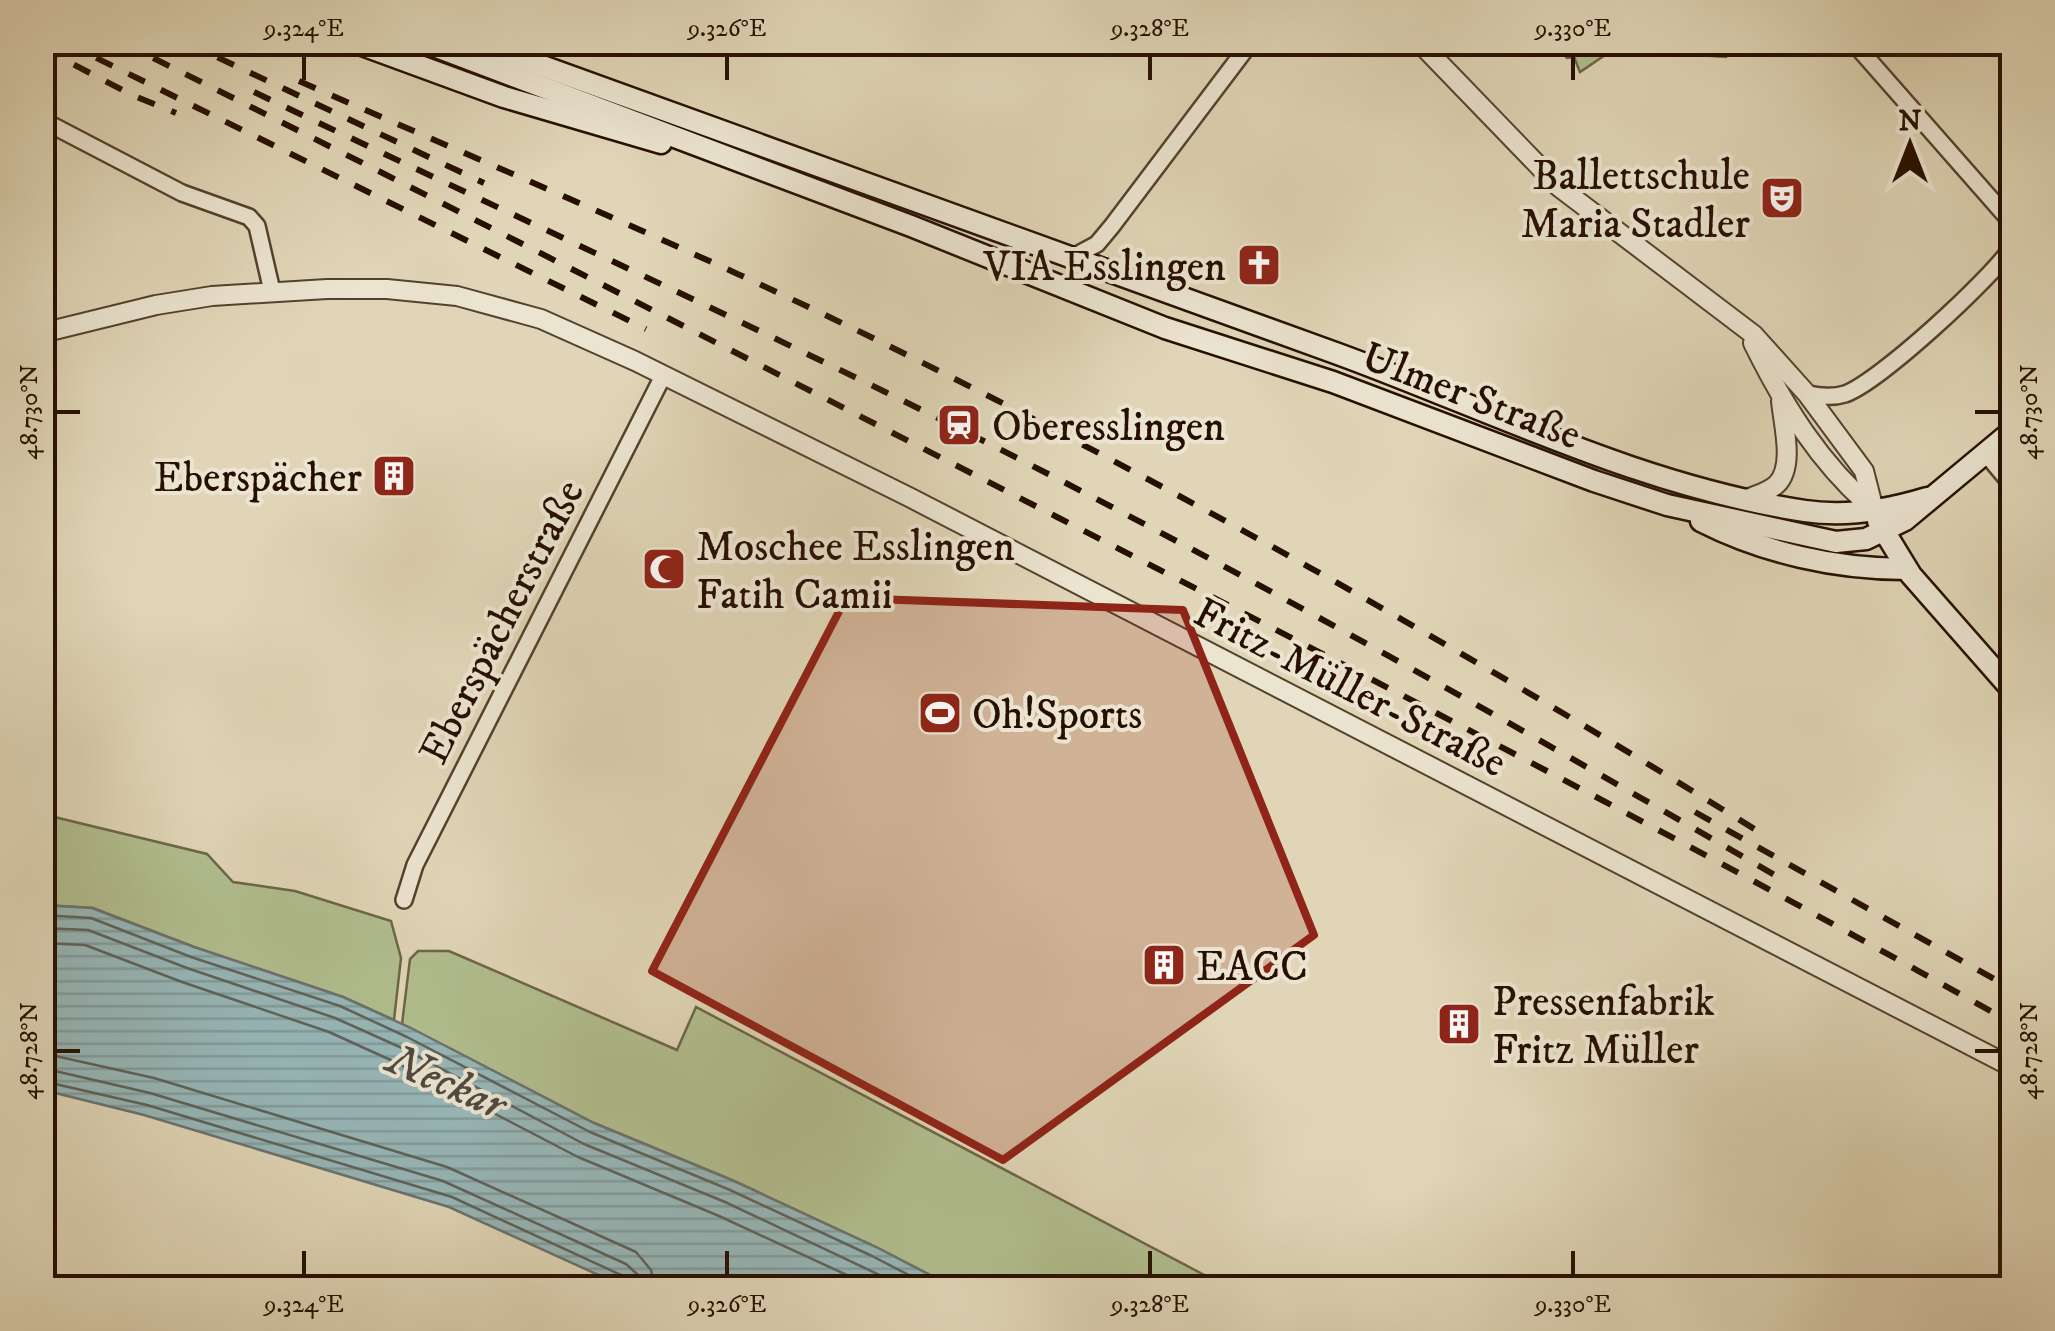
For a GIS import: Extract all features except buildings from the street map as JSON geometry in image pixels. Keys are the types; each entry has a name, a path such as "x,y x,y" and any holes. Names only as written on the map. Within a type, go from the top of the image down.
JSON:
{"main road":[{"path":"354,42 573,120 715,154"},
{"name":"Ulmer Straße","path":"423,42 874,212 1166,328 1333,382 1594,482 1668,505 1836,542 1884,533"},
{"name":"Ulmer Straße","path":"476,42 1340,355 1600,455 1747,499 1806,511 1874,510 1934,496"},
{"name":"Ulmer Straße","path":"1041,280 1080,271 1105,271"},
{"path":"1884,533 2012,431"},
{"path":"1668,505 1718,530 1788,554 1838,566 1906,569"},
{"path":"1874,510 1906,569 2012,690"}],"street":[{"path":"1071,258 1097,244 1112,226 1251,42"},
{"path":"1419,42 1559,187 1746,328 1807,394 1864,470 1874,510"},
{"path":"1853,42 2012,223"},
{"path":"42,120 182,194 249,217 257,226 272,291"},
{"path":"1807,394 1832,397 1858,388 1927,334 2012,247"},
{"path":"42,333 156,305 272,291 387,289 457,296 541,319 659,373"},
{"path":"1746,328 1782,401 1843,484 1874,510"},
{"name":"Eberspächerstraße","path":"404,900 415,865 659,373"},
{"name":"Fritz-Müller-Straße","path":"659,373 928,506 2012,1067"},
{"path":"1747,499 1770,489 1783,475 1786,453 1782,401"},
{"path":"1986,454 2012,485"}],"highlighted area":[{"path":"846,598 1183,610 1314,935 1003,1160 652,971"}],"green space":[{"path":"1553,43 1742,43 1726,57 1614,49 1580,72 1574,57 1567,58"},
{"path":"42,814 207,854 233,882 295,891 391,921 401,958 394,1020 343,997 93,908 43,905"},
{"path":"418,951 449,951 677,1050 696,1007 1229,1288 955,1288 734,1181 594,1123 402,1024 410,959"}],"water":[{"name":"Neckar","path":"43,905 92,908 343,997 594,1123 734,1181 955,1288 627,1288 449,1207 144,1115 43,1090"}],"railway":[{"path":"64,42 646,329"},
{"path":"121,42 1297,641 1656,829 2012,1023"},
{"path":"185,42 484,183"},
{"path":"42,48 132,95 176,113"},
{"path":"299,81 744,277 1003,404 1336,582 1769,838"},
{"path":"254,92 774,338 1052,476 1365,643 1778,877"},
{"path":"1695,812 2012,989"}],"place":[{"name":"Ballettschule Maria Stadler","path":"1782,198"},
{"name":"VIA Esslingen","path":"1259,265"},
{"name":"Oberesslingen","path":"959,425"},
{"name":"Eberspächer","path":"394,476"},
{"name":"Moschee Esslingen Fatih Camii","path":"664,569"},
{"name":"Oh!Sports","path":"940,713"},
{"name":"EACC","path":"1164,965"},
{"name":"Pressenfabrik Fritz Müller","path":"1459,1024"}]}
